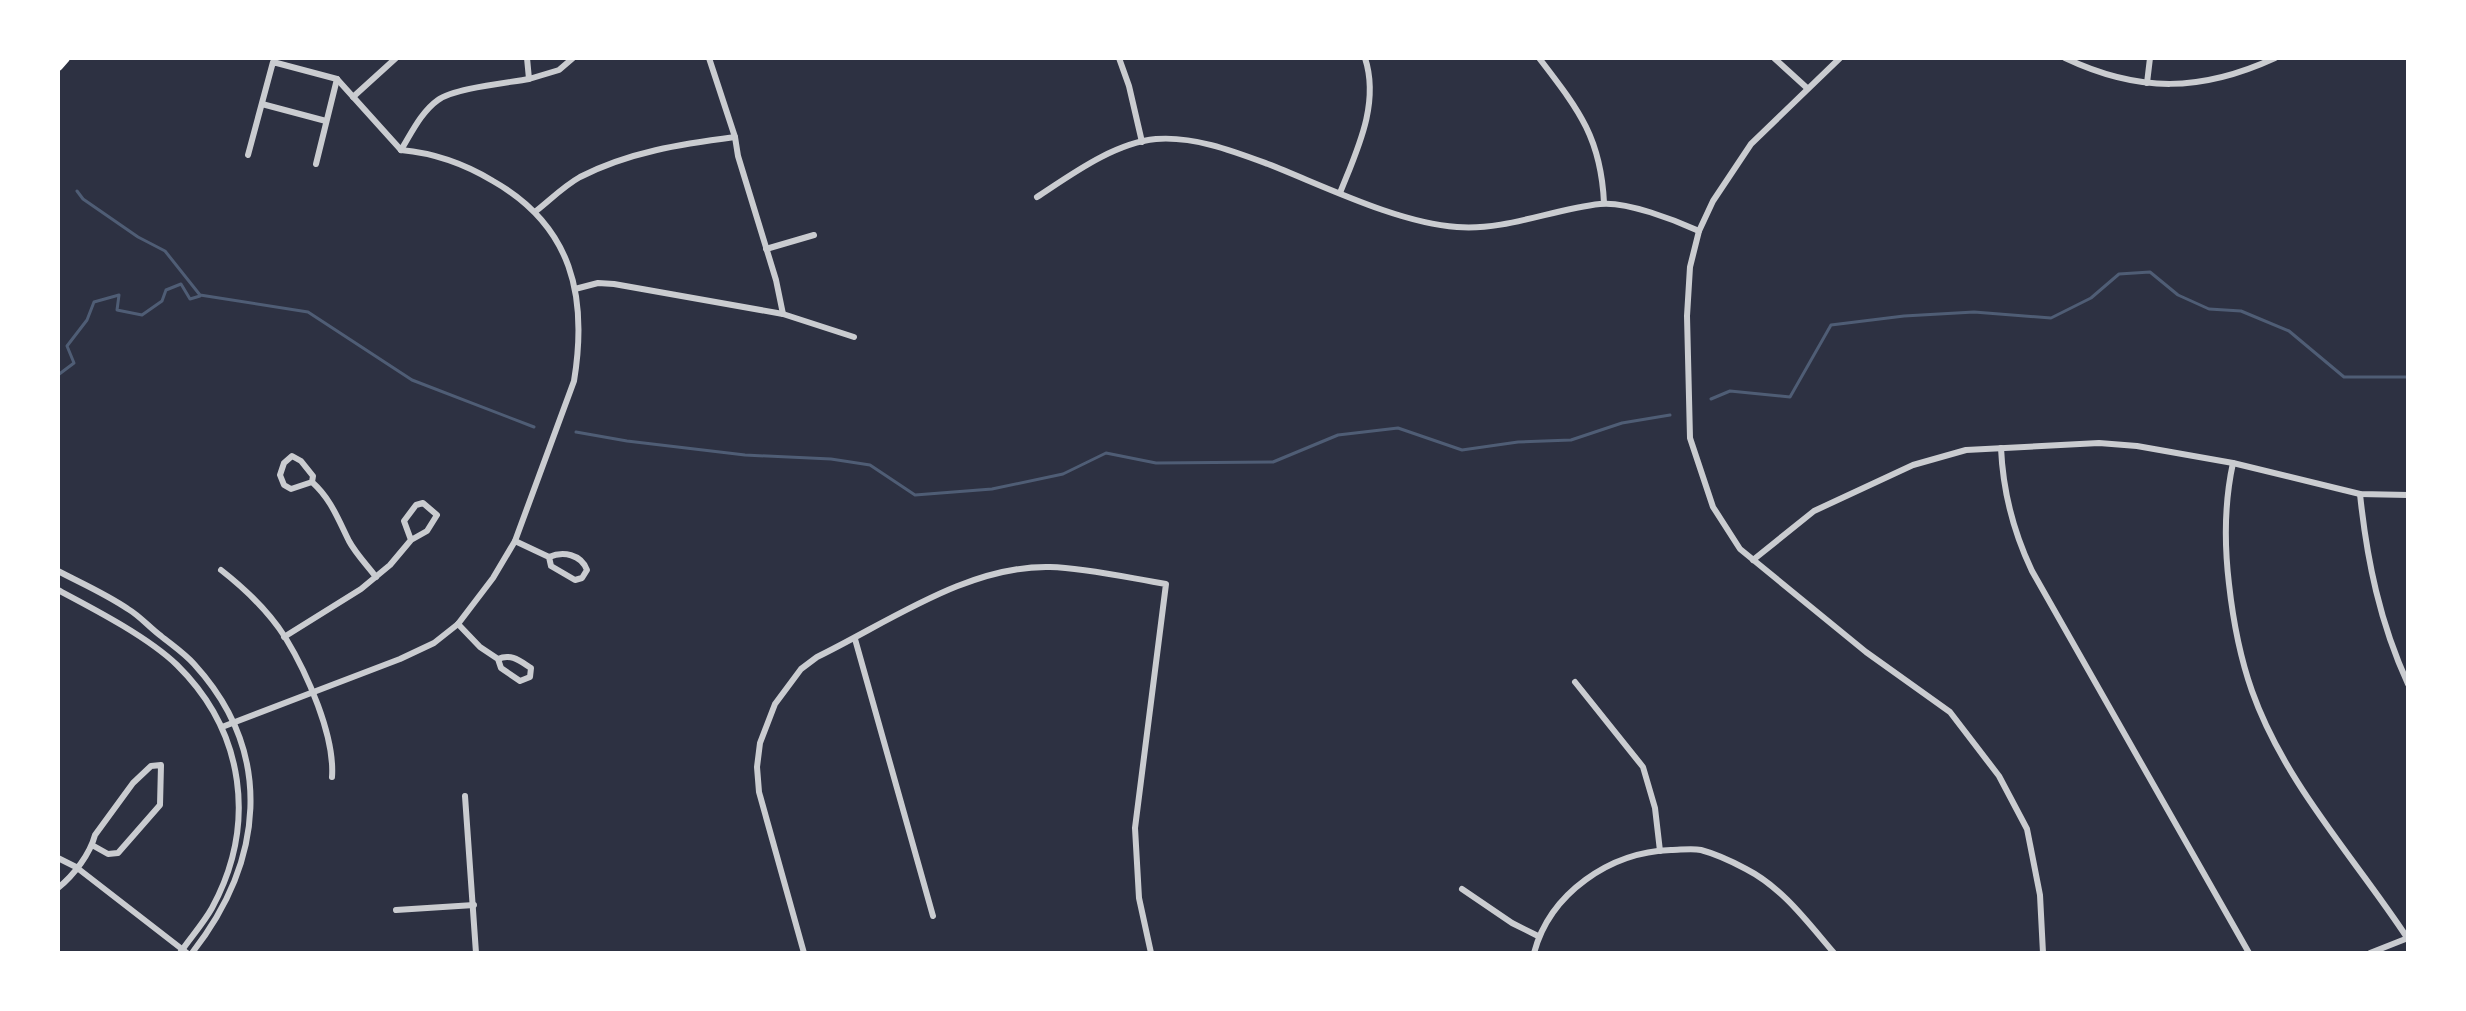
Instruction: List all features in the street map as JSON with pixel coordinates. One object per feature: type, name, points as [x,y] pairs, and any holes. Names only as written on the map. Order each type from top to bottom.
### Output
[{"type":"highway","points":[[58,66],[65,58]]},
{"type":"street","points":[[353,97],[396,58]]},
{"type":"street","points":[[527,58],[529,79]]},
{"type":"street","points":[[401,150],[423,115],[437,101],[451,94],[559,70],[573,58]]},
{"type":"street","points":[[709,58],[735,137],[783,314]]},
{"type":"street","points":[[1119,58],[1142,142]]},
{"type":"street","points":[[1340,193],[1366,122],[1370,73],[1365,58]]},
{"type":"street","points":[[1539,58],[1574,104],[1593,137],[1602,174],[1604,203]]},
{"type":"street","points":[[1774,58],[1807,88]]},
{"type":"street","points":[[1840,58],[1751,144],[1713,201],[1699,231],[1690,267],[1687,316],[1690,438],[1713,507],[1740,549],[1866,652],[1950,712],[1999,776],[2027,829],[2040,895],[2043,953]]},
{"type":"street","points":[[2065,58],[2116,78],[2178,86],[2203,83],[2246,71],[2275,58]]},
{"type":"street","points":[[2147,83],[2150,58]]},
{"type":"street","points":[[222,727],[373,670],[434,643],[458,624],[493,578],[515,541],[574,381],[580,334],[575,289],[560,248],[536,211],[482,174],[427,153],[401,150],[337,79],[273,62],[248,155]]},
{"type":"street","points":[[316,164],[337,79]]},
{"type":"street","points":[[262,104],[326,121]]},
{"type":"street","points":[[536,211],[581,177],[622,159],[676,144],[735,137]]},
{"type":"street","points":[[1037,197],[1111,154],[1142,142],[1182,140],[1235,151],[1406,216],[1456,227],[1485,227],[1604,203],[1665,216],[1699,231]]},
{"type":"street","points":[[766,249],[814,235]]},
{"type":"street","points":[[575,289],[598,283],[614,284],[783,314],[854,337]]},
{"type":"street","points":[[1753,560],[1814,511],[1898,472],[1952,452],[2099,443],[2137,446],[2233,463],[2360,494],[2408,495]]},
{"type":"street","points":[[2001,448],[2006,499],[2015,535],[2032,571],[2249,953]]},
{"type":"street","points":[[292,456],[301,461],[313,476],[312,482],[291,489],[284,485],[280,475],[284,463],[292,456]]},
{"type":"street","points":[[2233,463],[2226,497],[2224,530],[2240,652],[2252,692],[2297,782],[2408,938],[2370,953]]},
{"type":"street","points":[[312,482],[330,503],[351,544],[376,577]]},
{"type":"street","points":[[2360,494],[2367,551],[2381,616],[2408,684]]},
{"type":"street","points":[[284,637],[376,577],[411,540],[427,531],[437,515],[423,503],[416,505],[404,521],[411,540]]},
{"type":"street","points":[[515,541],[549,557]]},
{"type":"street","points":[[559,552],[567,553],[585,563],[587,570],[582,578],[575,580],[551,566],[549,557],[559,552]]},
{"type":"street","points":[[804,953],[759,792],[757,767],[760,743],[775,704],[801,669],[817,657],[985,574],[1050,567],[1166,584],[1135,828],[1139,898],[1151,953]]},
{"type":"street","points":[[221,570],[240,585],[284,637],[312,693],[331,747],[332,777]]},
{"type":"street","points":[[58,571],[130,609],[178,648],[213,688],[234,723],[250,788],[247,839],[226,903],[185,952]]},
{"type":"street","points":[[58,590],[167,657],[199,689],[222,727],[235,765],[238,786],[234,846],[212,908],[185,952]]},
{"type":"street","points":[[458,624],[480,647],[498,659],[501,668],[520,681],[530,677],[531,668],[514,657],[505,655],[498,659]]},
{"type":"street","points":[[855,639],[933,916]]},
{"type":"street","points":[[1575,682],[1643,767],[1655,808],[1660,851]]},
{"type":"street","points":[[58,888],[92,845],[95,835],[133,783],[151,766],[161,765],[160,805],[118,853],[108,854],[92,845]]},
{"type":"street","points":[[465,796],[476,953]]},
{"type":"street","points":[[1534,953],[1538,936],[1549,917],[1579,884],[1601,869],[1633,856],[1700,849],[1747,870],[1773,887],[1834,953]]},
{"type":"street","points":[[58,858],[76,867],[185,952]]},
{"type":"street","points":[[1462,889],[1512,923],[1538,936]]},
{"type":"street","points":[[396,910],[474,905]]},
{"type":"waterway","points":[[77,191],[83,199],[138,237],[165,251],[200,295],[308,312],[412,380],[534,427]]},
{"type":"waterway","points":[[1711,399],[1730,391],[1790,397],[1831,325],[1974,312],[2051,318],[2091,298],[2119,274],[2150,272],[2178,295],[2209,309],[2241,311],[2289,331],[2344,377],[2408,377]]},
{"type":"waterway","points":[[58,375],[74,363],[67,346],[87,320],[94,302],[119,295],[117,310],[142,315],[162,301],[166,290],[181,284],[190,299],[200,296]]},
{"type":"waterway","points":[[576,432],[745,455],[831,459],[870,465],[915,495],[992,489],[1063,474],[1106,453],[1156,463],[1273,462],[1338,435],[1398,428],[1462,450],[1518,442],[1571,440],[1622,423],[1670,415]]}]
